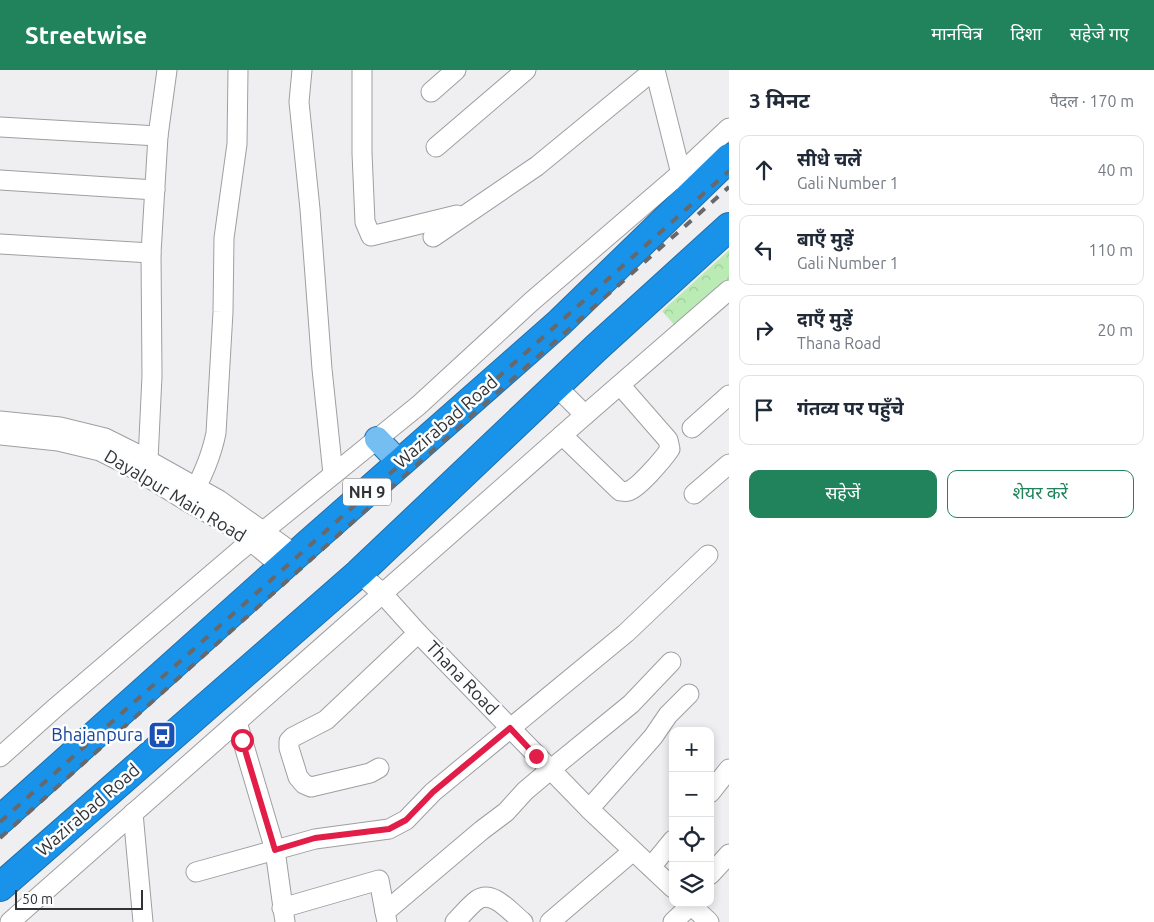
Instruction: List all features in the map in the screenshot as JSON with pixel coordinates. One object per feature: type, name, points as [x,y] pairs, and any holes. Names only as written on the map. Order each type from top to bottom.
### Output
[{"type":"highway","name":"Wazirabad Road","points":[[0,820],[289,561],[559,323],[684,185],[729,158]]},
{"type":"highway","name":"Wazirabad Road","points":[[0,886],[359,574],[556,386],[729,227]]},
{"type":"main road","points":[[377,439],[400,463]]},
{"type":"street","points":[[148,460],[152,376],[151,254],[158,136],[167,70]]},
{"type":"street","points":[[192,495],[212,452],[216,433],[223,312],[224,238],[236,144],[238,70]]},
{"type":"street","points":[[302,70],[299,102],[310,209],[322,370],[334,474]]},
{"type":"street","points":[[362,70],[362,153],[365,222],[371,236],[470,212]]},
{"type":"street","points":[[431,92],[456,70]]},
{"type":"street","points":[[436,146],[526,70]]},
{"type":"street","points":[[432,237],[537,166],[654,70],[684,185]]},
{"type":"street","points":[[0,127],[158,136]]},
{"type":"street","points":[[0,757],[258,536],[419,405],[532,302],[684,185],[729,128]]},
{"type":"street","points":[[0,180],[155,190]]},
{"type":"street","points":[[0,244],[151,254]]},
{"type":"street","points":[[10,922],[382,593],[729,290]]},
{"type":"street","points":[[562,435],[620,491],[633,489],[670,449],[668,440],[620,385]]},
{"type":"street","points":[[556,386],[585,415]]},
{"type":"street","points":[[692,428],[729,396]]},
{"type":"street","name":"Dayalpur Main Road","points":[[0,421],[60,427],[105,438],[148,460],[235,528],[258,536],[289,561]]},
{"type":"street","name":"Dayalpur Main Road","points":[[0,435],[58,441],[100,451],[192,495]]},
{"type":"street","points":[[694,494],[729,464]]},
{"type":"street","points":[[196,872],[315,838],[389,829],[406,820],[433,792],[626,633],[708,555]]},
{"type":"street","name":"Thana Road","points":[[359,574],[382,593],[418,633],[588,809],[669,884]]},
{"type":"street","points":[[379,768],[370,773],[311,787],[304,784],[298,777],[289,748],[289,741],[293,736],[326,720],[418,633]]},
{"type":"street","points":[[237,722],[275,850],[283,915],[378,880],[386,917],[482,830],[506,812],[524,791],[631,704],[671,662]]},
{"type":"street","points":[[588,809],[653,737],[668,715],[689,694]]},
{"type":"street","points":[[714,788],[729,769]]},
{"type":"street","points":[[133,814],[142,922]]},
{"type":"street","points":[[651,868],[669,845]]},
{"type":"street","points":[[550,922],[633,851]]},
{"type":"street","points":[[714,871],[729,854]]},
{"type":"street","points":[[455,922],[477,900],[485,896],[495,899],[523,922]]},
{"type":"street","points":[[673,922],[687,907]]},
{"type":"street","points":[[693,907],[709,922]]},
{"type":"green space","points":[[729,250],[729,297],[684,336],[662,311]]},
{"type":"railway","points":[[0,822],[729,171]]},
{"type":"railway","points":[[0,838],[729,187]]},
{"type":"place","name":"Bhajanpura","points":[[162,735]]},
{"type":"route","points":[[242,740],[275,850],[315,838],[389,829],[406,820],[433,792],[510,728],[536,756]]}]
